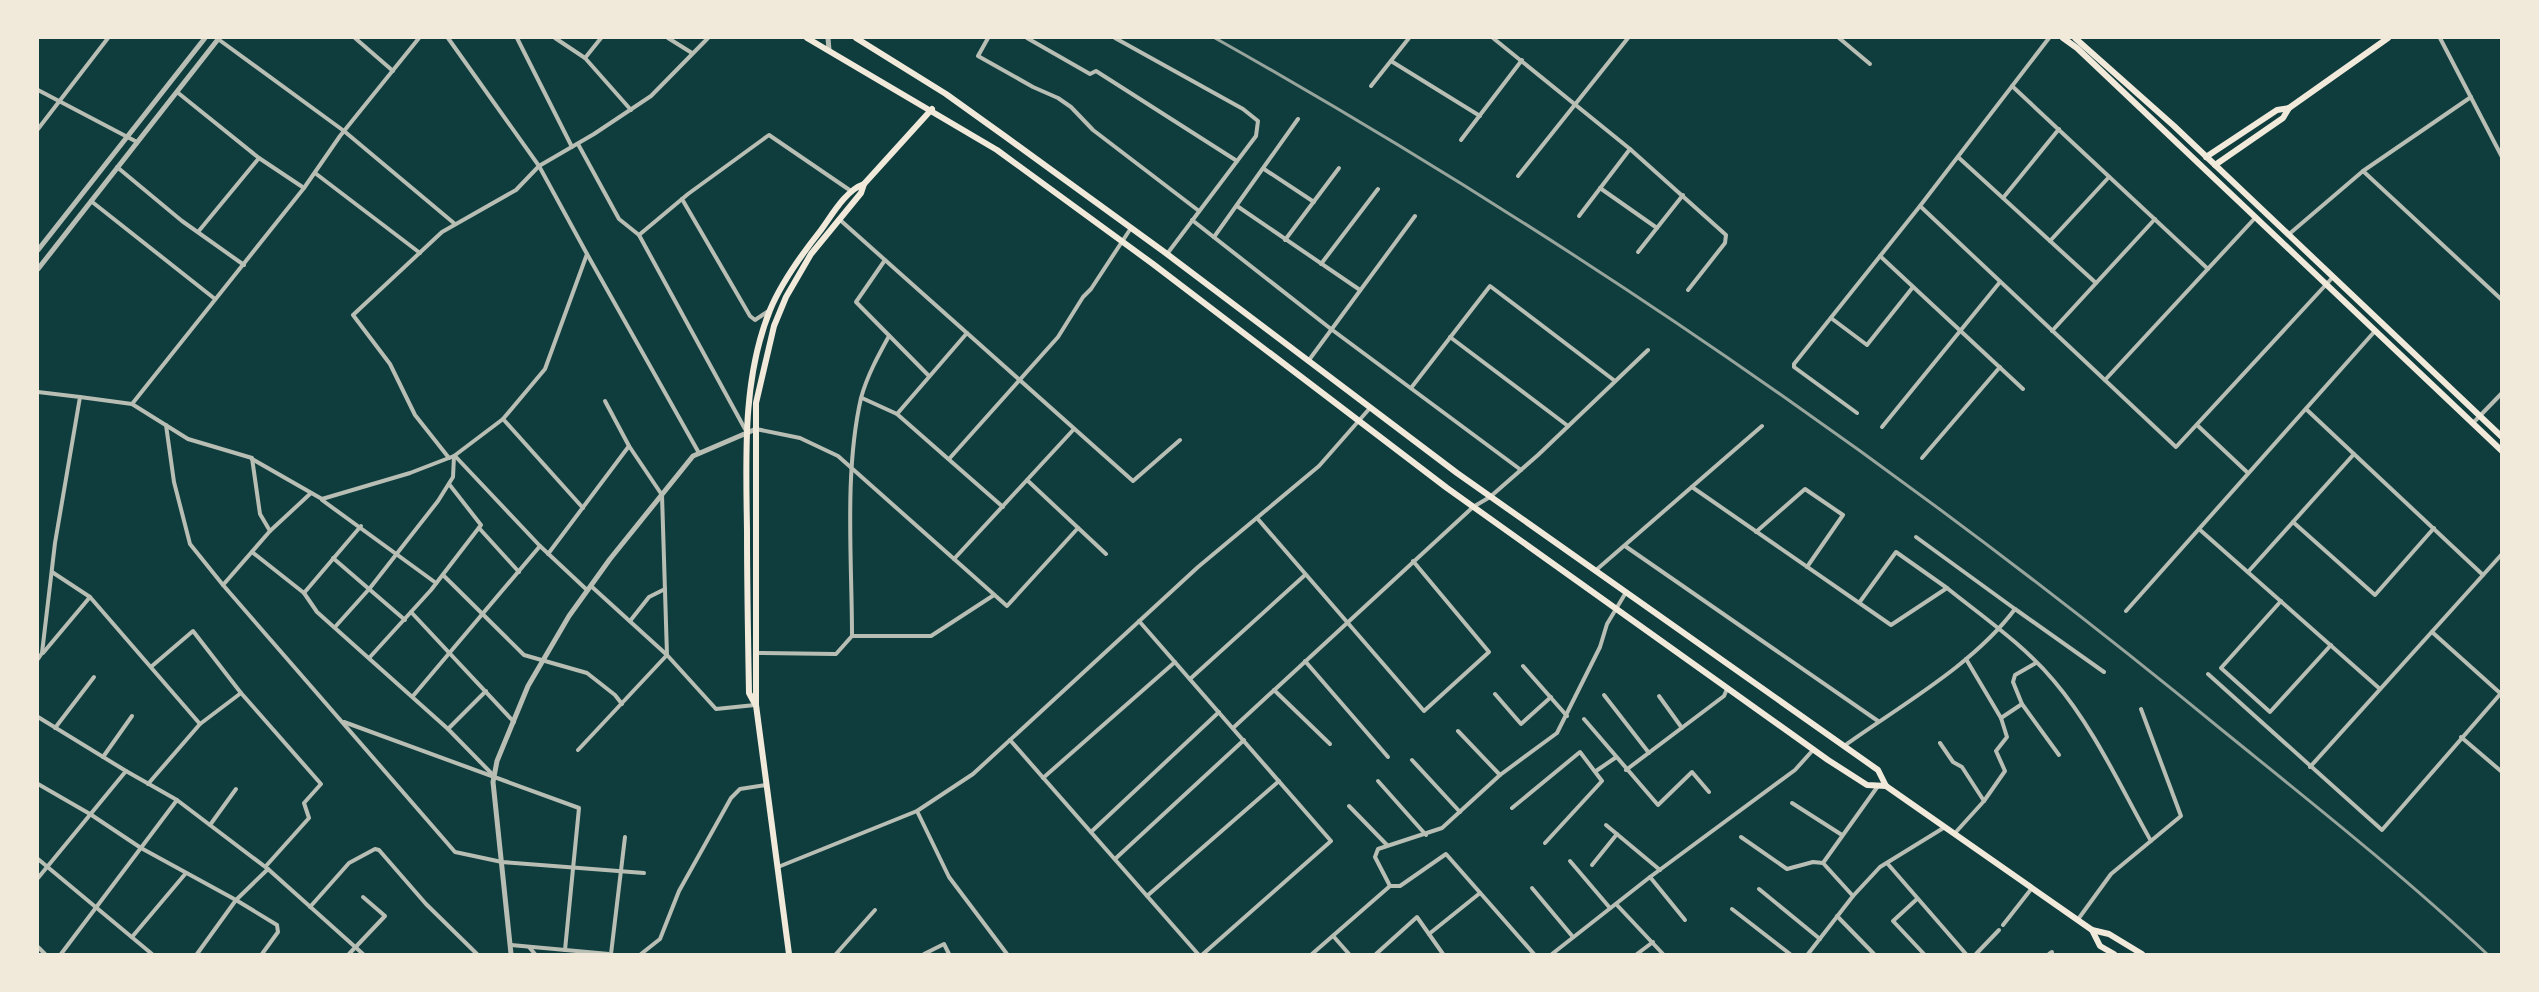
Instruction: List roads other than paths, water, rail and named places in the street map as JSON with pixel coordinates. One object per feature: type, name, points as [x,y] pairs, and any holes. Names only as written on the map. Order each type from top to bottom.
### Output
[{"type":"main road","points":[[807,38],[932,109],[997,150],[1473,507],[1813,750],[1867,785],[1882,786],[2079,918],[2092,930],[2100,946],[2114,954]]},
{"type":"main road","points":[[856,38],[946,94],[1167,254],[1490,497],[1878,770],[1882,786]]},
{"type":"main road","points":[[2063,38],[2077,48],[2199,162],[2502,451]]},
{"type":"main road","points":[[2075,38],[2215,165],[2502,437]]},
{"type":"main road","points":[[2215,165],[2283,118],[2289,108],[2388,38]]},
{"type":"main road","points":[[2206,157],[2277,110],[2289,108]]},
{"type":"main road","points":[[756,705],[749,693],[747,432],[752,383],[770,310],[802,254],[852,191],[864,184],[932,109]]},
{"type":"main road","points":[[789,954],[756,705],[756,404],[774,327],[786,297],[811,254],[838,218],[861,193],[864,184]]},
{"type":"main road","points":[[2092,930],[2109,934],[2142,954]]},
{"type":"street","points":[[38,129],[108,38]]},
{"type":"street","points":[[38,250],[205,38]]},
{"type":"street","points":[[38,269],[219,38],[344,131],[455,224]]},
{"type":"street","points":[[355,38],[393,70]]},
{"type":"street","points":[[132,404],[304,188],[344,131],[419,38]]},
{"type":"street","points":[[448,38],[539,166],[699,453]]},
{"type":"street","points":[[518,38],[572,147]]},
{"type":"street","points":[[555,38],[585,58],[631,110]]},
{"type":"street","points":[[585,58],[601,38]]},
{"type":"street","points":[[668,38],[692,53]]},
{"type":"street","points":[[708,38],[651,96],[578,144],[539,166],[516,190],[442,232],[353,315],[390,364],[415,415],[452,457],[548,554],[630,621],[667,655],[716,709],[756,705]]},
{"type":"street","points":[[828,38],[829,50]]},
{"type":"street","points":[[988,38],[978,56],[1058,98],[1093,130],[1200,211]]},
{"type":"street","points":[[1027,38],[1090,74],[1096,71],[1237,161]]},
{"type":"street","points":[[1115,38],[1243,109],[1258,121],[1256,136],[1167,254]]},
{"type":"street","points":[[1371,86],[1408,38]]},
{"type":"street","points":[[1493,38],[1574,106],[1630,149],[1726,235],[1725,243],[1688,290]]},
{"type":"street","points":[[1518,176],[1628,38]]},
{"type":"street","points":[[1839,38],[1870,64]]},
{"type":"street","points":[[1857,413],[1794,367],[2049,38]]},
{"type":"street","points":[[2440,38],[2502,157]]},
{"type":"street","points":[[1461,140],[1522,60]]},
{"type":"street","points":[[1391,61],[1480,116]]},
{"type":"street","points":[[2012,86],[2208,269]]},
{"type":"street","points":[[38,90],[137,142]]},
{"type":"street","points":[[177,92],[259,158],[304,188]]},
{"type":"street","points":[[2288,235],[2363,171],[2471,97]]},
{"type":"street","points":[[1214,237],[1298,119]]},
{"type":"street","points":[[2003,198],[2059,129]]},
{"type":"street","points":[[639,235],[682,199],[769,135],[852,191]]},
{"type":"street","points":[[578,144],[619,219],[639,235],[747,432]]},
{"type":"street","points":[[1579,216],[1630,149]]},
{"type":"street","points":[[1958,157],[2096,283]]},
{"type":"street","points":[[2199,162],[2206,157]]},
{"type":"street","points":[[198,232],[259,158]]},
{"type":"street","points":[[2207,171],[2215,165]]},
{"type":"street","points":[[117,167],[198,232],[244,264]]},
{"type":"street","points":[[1285,240],[1339,168]]},
{"type":"street","points":[[1264,169],[1314,202]]},
{"type":"street","points":[[2363,171],[2502,300]]},
{"type":"street","points":[[315,173],[420,253]]},
{"type":"street","points":[[2050,241],[2109,177]]},
{"type":"street","points":[[1600,188],[1657,228]]},
{"type":"street","points":[[1321,264],[1377,189]]},
{"type":"street","points":[[1638,252],[1683,195]]},
{"type":"street","points":[[682,199],[750,316],[755,320],[770,310]]},
{"type":"street","points":[[91,201],[215,299]]},
{"type":"street","points":[[1237,206],[1360,290]]},
{"type":"street","points":[[1920,206],[2176,447],[2333,277]]},
{"type":"street","points":[[1308,361],[1415,216]]},
{"type":"street","points":[[2104,380],[2256,217]]},
{"type":"street","points":[[838,218],[1133,481],[1180,440]]},
{"type":"street","points":[[2052,331],[2155,219]]},
{"type":"street","points":[[1192,220],[1331,329],[1521,470]]},
{"type":"street","points":[[949,459],[1058,337],[1131,228]]},
{"type":"street","points":[[321,499],[410,473],[452,457],[503,419],[544,369],[586,254]]},
{"type":"street","points":[[1880,256],[2023,388]]},
{"type":"street","points":[[885,260],[856,302],[929,376]]},
{"type":"street","points":[[1882,427],[2000,282]]},
{"type":"street","points":[[1411,388],[1490,286],[1615,381]]},
{"type":"street","points":[[1831,318],[1867,345],[1913,287]]},
{"type":"street","points":[[2126,611],[2375,330]]},
{"type":"street","points":[[897,414],[967,333]]},
{"type":"street","points":[[756,653],[836,654],[852,636],[852,469],[861,398],[874,363],[889,336]]},
{"type":"street","points":[[1450,337],[1568,426]]},
{"type":"street","points":[[1233,728],[1473,507],[1490,497],[1521,470],[1648,350]]},
{"type":"street","points":[[1922,458],[2000,367]]},
{"type":"street","points":[[38,392],[132,404],[188,439],[252,458],[361,526],[436,583]]},
{"type":"street","points":[[2472,423],[2502,393]]},
{"type":"street","points":[[42,653],[52,571],[80,397]]},
{"type":"street","points":[[861,398],[897,414],[1002,507]]},
{"type":"street","points":[[578,750],[667,655],[662,495],[629,446],[605,401]]},
{"type":"street","points":[[777,867],[917,811],[973,774],[1139,621],[1319,466],[1370,408]]},
{"type":"street","points":[[2306,409],[2483,575]]},
{"type":"street","points":[[503,419],[583,508]]},
{"type":"street","points":[[166,425],[174,482],[190,544],[455,852],[502,862],[644,873]]},
{"type":"street","points":[[2197,425],[2248,473]]},
{"type":"street","points":[[1594,572],[1762,426]]},
{"type":"street","points":[[512,954],[494,777],[497,761],[528,686],[543,660],[590,588],[693,456],[756,429],[800,438],[838,456],[1007,606],[1078,528]]},
{"type":"street","points":[[954,559],[1074,429]]},
{"type":"street","points":[[548,554],[629,446]]},
{"type":"street","points":[[2248,572],[2354,454]]},
{"type":"street","points":[[335,627],[398,553],[449,484],[453,477],[452,457]]},
{"type":"street","points":[[252,458],[260,514],[270,531]]},
{"type":"street","points":[[1027,480],[1106,554]]},
{"type":"street","points":[[370,657],[405,620],[481,525],[449,484]]},
{"type":"street","points":[[1692,487],[1891,625],[1947,588]]},
{"type":"street","points":[[1756,532],[1805,489],[1843,514],[1807,567]]},
{"type":"street","points":[[223,585],[270,531],[311,493]]},
{"type":"street","points":[[1257,518],[1424,711],[1489,652],[1413,561]]},
{"type":"street","points":[[2293,522],[2375,595],[2434,528]]},
{"type":"street","points":[[304,593],[361,526]]},
{"type":"street","points":[[478,528],[519,572]]},
{"type":"street","points":[[2199,528],[2380,689]]},
{"type":"street","points":[[1916,537],[2104,672]]},
{"type":"street","points":[[413,696],[540,546]]},
{"type":"street","points":[[1624,546],[1878,721]]},
{"type":"street","points":[[252,552],[304,593],[317,612],[413,696],[494,777]]},
{"type":"street","points":[[1859,603],[1896,552],[1947,588],[2000,630],[2054,681],[2091,736],[2151,841]]},
{"type":"street","points":[[2310,767],[2502,554]]},
{"type":"street","points":[[333,558],[405,620]]},
{"type":"street","points":[[52,571],[90,597],[200,724]]},
{"type":"street","points":[[443,574],[524,655],[587,673],[615,695],[622,704]]},
{"type":"street","points":[[1190,679],[1305,575]]},
{"type":"street","points":[[630,621],[649,597],[665,589]]},
{"type":"street","points":[[1390,886],[1375,857],[1378,849],[1442,828],[1500,775],[1557,733],[1567,716],[1615,609],[1625,594]]},
{"type":"street","points":[[852,636],[931,636],[994,595]]},
{"type":"street","points":[[38,659],[90,597]]},
{"type":"street","points":[[2281,600],[2221,668],[2270,712],[2331,645]]},
{"type":"street","points":[[1843,747],[1966,659],[2000,630],[2015,609]]},
{"type":"street","points":[[411,612],[515,722]]},
{"type":"street","points":[[1139,621],[1332,841],[1203,954]]},
{"type":"street","points":[[152,666],[193,631],[241,693],[321,784],[304,802],[309,818],[236,900],[197,954]]},
{"type":"street","points":[[2208,674],[2382,830],[2501,692],[2432,632]]},
{"type":"street","points":[[1954,833],[1984,801],[2005,771],[1996,751],[2007,737],[2001,718],[1966,659]]},
{"type":"street","points":[[1305,661],[1388,757]]},
{"type":"street","points":[[1043,778],[1175,662]]},
{"type":"street","points":[[2036,663],[2014,679],[2022,704],[2059,755]]},
{"type":"street","points":[[1524,666],[1567,716]]},
{"type":"street","points":[[56,728],[94,677]]},
{"type":"street","points":[[1626,770],[1724,696],[1727,689]]},
{"type":"street","points":[[1274,690],[1330,744]]},
{"type":"street","points":[[448,729],[486,691]]},
{"type":"street","points":[[148,784],[200,724],[241,693]]},
{"type":"street","points":[[1495,694],[1521,724],[1551,697]]},
{"type":"street","points":[[1604,695],[1649,753]]},
{"type":"street","points":[[1659,696],[1682,728]]},
{"type":"street","points":[[2001,718],[2022,704]]},
{"type":"street","points":[[2079,918],[2111,874],[2181,816],[2141,709]]},
{"type":"street","points":[[1090,832],[1219,712]]},
{"type":"street","points":[[103,757],[132,716]]},
{"type":"street","points":[[38,717],[177,800],[267,867],[363,954]]},
{"type":"street","points":[[1584,719],[1615,758],[1658,805],[1692,772],[1709,792]]},
{"type":"street","points":[[343,721],[579,808],[571,869],[565,950]]},
{"type":"street","points":[[1458,731],[1500,775]]},
{"type":"street","points":[[2462,737],[2502,772]]},
{"type":"street","points":[[1010,740],[1198,954]]},
{"type":"street","points":[[1115,859],[1244,740]]},
{"type":"street","points":[[1940,743],[1953,762],[1962,767],[1984,801]]},
{"type":"street","points":[[1552,954],[1650,877],[1795,770],[1813,750]]},
{"type":"street","points":[[1512,808],[1580,752],[1602,781],[1545,843]]},
{"type":"street","points":[[1596,771],[1615,758]]},
{"type":"street","points":[[1412,760],[1460,812]]},
{"type":"street","points":[[38,878],[126,771]]},
{"type":"street","points":[[1147,896],[1279,781]]},
{"type":"street","points":[[1378,781],[1426,835]]},
{"type":"street","points":[[38,784],[90,814],[141,848],[277,925],[278,932],[262,954]]},
{"type":"street","points":[[641,954],[660,939],[679,891],[731,798],[740,789],[766,786]]},
{"type":"street","points":[[1822,862],[1882,786]]},
{"type":"street","points":[[210,825],[236,789]]},
{"type":"street","points":[[61,954],[177,800]]},
{"type":"street","points":[[1791,803],[1842,835]]},
{"type":"street","points":[[1349,806],[1387,845]]},
{"type":"street","points":[[917,811],[949,878],[1007,954]]},
{"type":"street","points":[[1606,825],[1660,870]]},
{"type":"street","points":[[1810,954],[1853,896],[1887,863],[1945,827]]},
{"type":"street","points":[[1592,865],[1617,834]]},
{"type":"street","points":[[510,945],[610,954],[625,837]]},
{"type":"street","points":[[1741,837],[1787,869],[1822,862],[1853,896]]},
{"type":"street","points":[[310,907],[349,863],[375,849],[379,850],[426,904],[477,954]]},
{"type":"street","points":[[1312,954],[1390,886],[1400,886],[1446,854],[1534,954]]},
{"type":"street","points":[[38,859],[95,909],[152,954]]},
{"type":"street","points":[[1570,861],[1610,908]]},
{"type":"street","points":[[1887,863],[1966,954]]},
{"type":"street","points":[[132,937],[186,873]]},
{"type":"street","points":[[1650,877],[1685,920]]},
{"type":"street","points":[[2003,925],[2033,887]]},
{"type":"street","points":[[1532,888],[1573,937]]},
{"type":"street","points":[[1759,889],[1820,939]]},
{"type":"street","points":[[1429,934],[1480,893]]},
{"type":"street","points":[[349,954],[385,916],[363,897]]},
{"type":"street","points":[[1917,898],[1893,921],[1924,954]]},
{"type":"street","points":[[1616,904],[1663,954]]},
{"type":"street","points":[[1732,909],[1790,954]]},
{"type":"street","points":[[836,954],[875,910]]},
{"type":"street","points":[[1837,916],[1874,954]]},
{"type":"street","points":[[1376,954],[1417,917],[1443,954]]},
{"type":"street","points":[[1976,954],[1999,930]]},
{"type":"street","points":[[1334,937],[1348,954]]},
{"type":"street","points":[[1637,954],[1653,942]]},
{"type":"street","points":[[924,954],[944,944],[950,954]]},
{"type":"street","points":[[38,947],[45,954]]},
{"type":"street","points":[[529,947],[535,954]]},
{"type":"railway","points":[[1215,38],[1478,194],[1734,362],[1859,450],[2103,634],[2357,840],[2487,954]]}]
